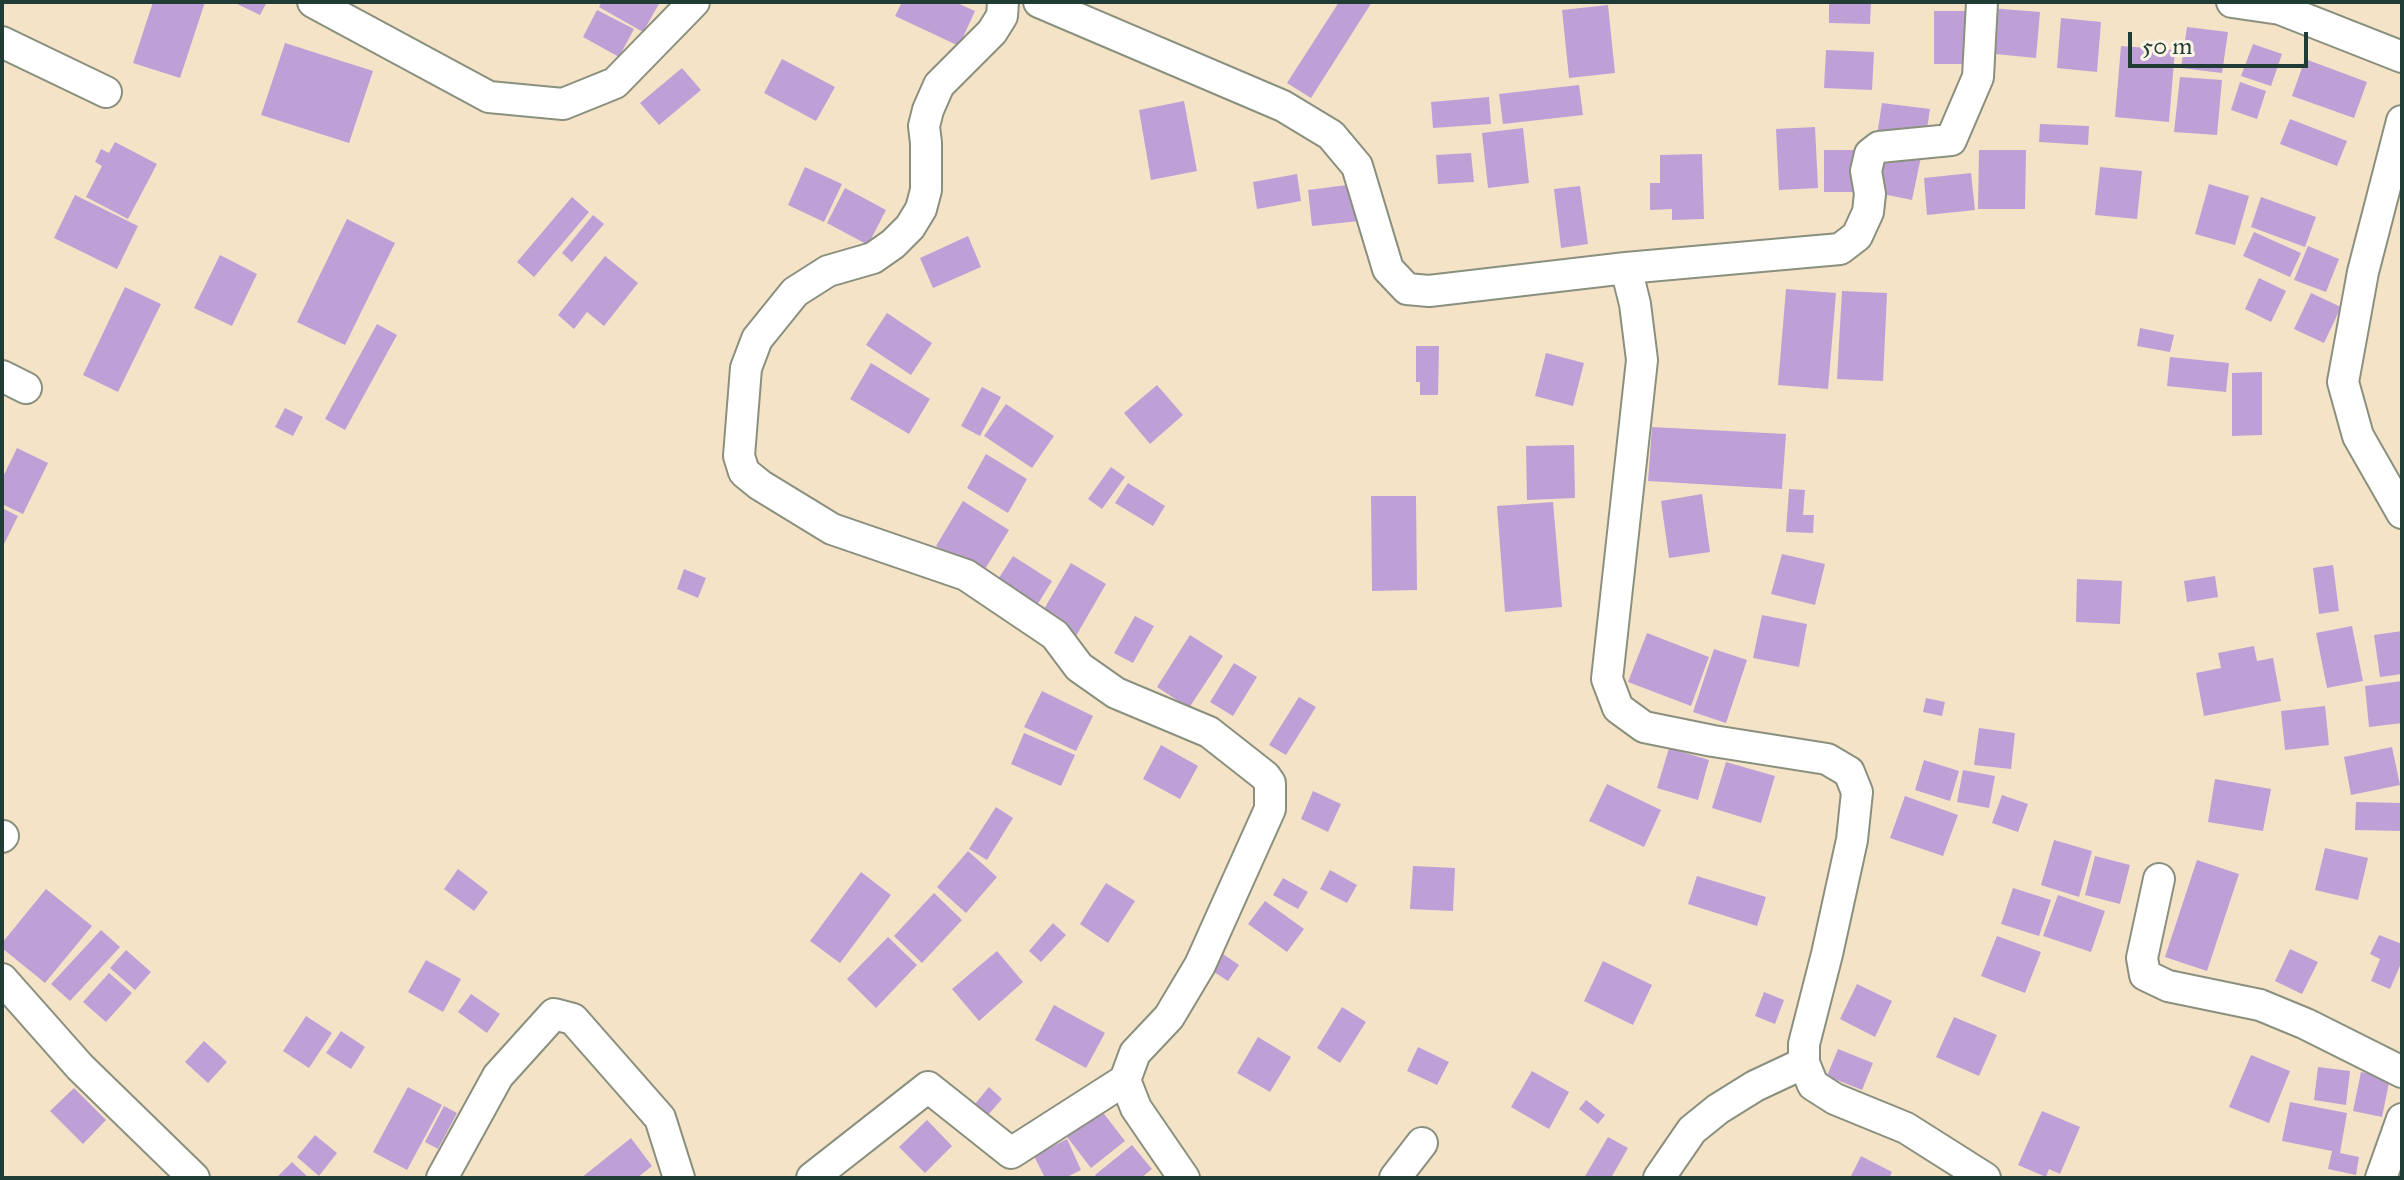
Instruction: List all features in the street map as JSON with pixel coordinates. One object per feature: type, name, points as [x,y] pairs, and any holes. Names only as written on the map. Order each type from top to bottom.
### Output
[{"type":"street","points":[[313,2],[489,97],[563,104],[615,83],[694,2]]},
{"type":"street","points":[[812,1178],[928,1087],[1011,1153],[1125,1080],[1135,1053],[1169,1017],[1200,965],[1270,809],[1270,783],[1265,776],[1209,732],[1116,693],[1079,667],[1055,635],[966,575],[832,529],[744,472],[739,456],[746,368],[757,339],[795,292],[828,271],[873,258],[910,227],[921,209],[926,190],[924,126],[928,110],[939,85],[992,32],[1002,16],[1003,2]]},
{"type":"street","points":[[1039,2],[1283,106],[1331,135],[1357,166],[1388,269],[1407,289],[1429,291],[1626,268],[1840,249],[1857,236],[1868,212],[1870,194],[1866,171],[1870,154],[1879,147],[1951,140],[1978,77],[1982,2]]},
{"type":"street","points":[[2232,2],[2280,9],[2402,57]]},
{"type":"street","points":[[2,42],[106,92]]},
{"type":"street","points":[[2402,121],[2363,272],[2343,382],[2358,436],[2402,513]]},
{"type":"street","points":[[1626,268],[1635,304],[1642,360],[1607,679],[1618,708],[1644,727],[1827,759],[1849,772],[1857,792],[1852,840],[1804,1044],[1804,1063],[1813,1085],[1835,1099],[1906,1128],[1985,1178]]},
{"type":"street","points":[[2159,879],[2142,958],[2145,975],[2168,986],[2260,1005],[2306,1024],[2402,1072]]},
{"type":"street","points":[[2,979],[80,1067],[194,1178]]},
{"type":"street","points":[[442,1178],[498,1076],[554,1014],[573,1019],[660,1118],[679,1178]]},
{"type":"street","points":[[1659,1178],[1692,1130],[1718,1109],[1755,1086],[1804,1063]]},
{"type":"street","points":[[1125,1080],[1136,1108],[1184,1178]]},
{"type":"street","points":[[2381,1178],[2402,1119]]},
{"type":"street","points":[[1395,1178],[1422,1143]]},
{"type":"building","points":[[153,2],[205,2],[180,78],[133,63]]},
{"type":"building","points":[[233,2],[267,2],[260,15]]},
{"type":"building","points":[[602,2],[660,2],[643,32],[599,7]]},
{"type":"building","points":[[902,2],[955,2],[975,11],[959,46],[895,16]]},
{"type":"building","points":[[1339,2],[1372,2],[1311,98],[1287,83]]},
{"type":"building","points":[[1829,2],[1871,2],[1870,24],[1829,23]]},
{"type":"building","points":[[1608,5],[1615,73],[1569,78],[1562,10]]},
{"type":"building","points":[[1990,8],[2040,12],[2036,58],[1985,53]]},
{"type":"building","points":[[597,10],[634,29],[619,57],[583,37]]},
{"type":"building","points":[[1934,11],[1972,11],[1972,64],[1934,64]]},
{"type":"building","points":[[2061,18],[2101,22],[2097,72],[2057,68]]},
{"type":"building","points":[[2187,27],[2228,32],[2222,73],[2181,68]]},
{"type":"building","points":[[285,43],[373,71],[349,143],[261,115]]},
{"type":"building","points":[[2253,44],[2282,54],[2271,86],[2241,76]]},
{"type":"building","points":[[2121,46],[2175,50],[2169,122],[2115,117]]},
{"type":"building","points":[[1826,50],[1874,52],[1872,90],[1824,88]]},
{"type":"building","points":[[782,59],[835,87],[816,121],[764,93]]},
{"type":"building","points":[[2305,59],[2367,82],[2354,118],[2292,96]]},
{"type":"building","points":[[682,68],[701,90],[659,125],[640,103]]},
{"type":"building","points":[[2180,77],[2222,80],[2217,135],[2174,132]]},
{"type":"building","points":[[2240,82],[2266,91],[2257,119],[2231,110]]},
{"type":"building","points":[[1579,85],[1583,115],[1503,124],[1499,94]]},
{"type":"building","points":[[1489,97],[1491,124],[1433,128],[1431,102]]},
{"type":"building","points":[[1184,101],[1197,171],[1151,180],[1139,110]]},
{"type":"building","points":[[1882,103],[1930,109],[1925,142],[1877,135]]},
{"type":"building","points":[[2290,119],[2347,141],[2337,166],[2280,144]]},
{"type":"building","points":[[2040,124],[2089,126],[2088,145],[2039,142]]},
{"type":"building","points":[[1815,127],[1818,188],[1779,190],[1776,129]]},
{"type":"building","points":[[1523,128],[1529,183],[1488,188],[1482,133]]},
{"type":"building","points":[[115,142],[157,164],[128,219],[86,197],[102,166],[95,162],[101,149],[109,153]]},
{"type":"building","points":[[1882,149],[1921,157],[1912,200],[1873,192]]},
{"type":"building","points":[[1824,150],[1861,150],[1860,192],[1824,192]]},
{"type":"building","points":[[1979,150],[2026,150],[2025,209],[1978,209]]},
{"type":"building","points":[[1471,153],[1474,182],[1438,184],[1436,155]]},
{"type":"building","points":[[1702,154],[1704,219],[1672,220],[1672,209],[1650,210],[1650,183],[1660,183],[1660,155]]},
{"type":"building","points":[[805,167],[842,184],[824,222],[788,205]]},
{"type":"building","points":[[2100,167],[2142,171],[2137,219],[2095,215]]},
{"type":"building","points":[[1971,173],[1975,210],[1927,215],[1924,178]]},
{"type":"building","points":[[1297,174],[1301,201],[1257,209],[1253,182]]},
{"type":"building","points":[[1355,184],[1359,221],[1312,226],[1308,190]]},
{"type":"building","points":[[2209,184],[2249,196],[2235,245],[2195,234]]},
{"type":"building","points":[[1580,186],[1588,244],[1561,248],[1554,189]]},
{"type":"building","points":[[845,188],[886,210],[868,245],[827,223]]},
{"type":"building","points":[[75,195],[138,226],[117,269],[54,238]]},
{"type":"building","points":[[572,197],[589,212],[534,277],[517,262]]},
{"type":"building","points":[[2261,197],[2316,217],[2305,247],[2251,227]]},
{"type":"building","points":[[593,215],[604,224],[572,262],[562,253]]},
{"type":"building","points":[[347,219],[395,243],[345,345],[297,322]]},
{"type":"building","points":[[2254,232],[2301,253],[2290,277],[2243,256]]},
{"type":"building","points":[[968,236],[981,267],[933,288],[920,258]]},
{"type":"building","points":[[2308,246],[2339,259],[2326,292],[2294,280]]},
{"type":"building","points":[[220,255],[257,274],[232,326],[194,308]]},
{"type":"building","points":[[605,256],[638,283],[604,326],[587,312],[574,329],[558,315]]},
{"type":"building","points":[[2259,278],[2286,291],[2271,322],[2245,309]]},
{"type":"building","points":[[125,287],[161,304],[118,392],[83,375]]},
{"type":"building","points":[[1786,289],[1836,293],[1828,389],[1778,385]]},
{"type":"building","points":[[1842,291],[1887,293],[1883,381],[1837,379]]},
{"type":"building","points":[[2311,293],[2341,307],[2324,343],[2294,329]]},
{"type":"building","points":[[887,313],[932,343],[911,375],[866,345]]},
{"type":"building","points":[[377,324],[397,335],[345,430],[325,419]]},
{"type":"building","points":[[2140,328],[2174,335],[2170,352],[2137,346]]},
{"type":"building","points":[[1416,346],[1439,346],[1438,395],[1420,395],[1420,382],[1416,382]]},
{"type":"building","points":[[1546,353],[1584,363],[1573,406],[1535,396]]},
{"type":"building","points":[[2170,357],[2229,363],[2226,392],[2167,386]]},
{"type":"building","points":[[871,363],[930,399],[909,434],[850,399]]},
{"type":"building","points":[[2262,372],[2262,435],[2232,436],[2232,373]]},
{"type":"building","points":[[1157,385],[1183,415],[1150,444],[1124,413]]},
{"type":"building","points":[[982,387],[1001,397],[980,436],[961,426]]},
{"type":"building","points":[[1006,404],[1054,436],[1032,468],[984,436]]},
{"type":"building","points":[[285,408],[303,417],[293,436],[275,427]]},
{"type":"building","points":[[1652,427],[1786,434],[1782,489],[1648,481]]},
{"type":"building","points":[[1574,445],[1575,498],[1527,500],[1526,446]]},
{"type":"building","points":[[17,448],[48,463],[23,514],[2,504],[2,479]]},
{"type":"building","points":[[986,454],[1027,479],[1008,513],[967,488]]},
{"type":"building","points":[[1111,467],[1125,477],[1102,509],[1088,499]]},
{"type":"building","points":[[1128,483],[1165,506],[1153,526],[1115,503]]},
{"type":"building","points":[[1789,489],[1805,490],[1803,515],[1814,515],[1813,533],[1786,532]]},
{"type":"building","points":[[1702,494],[1710,552],[1669,558],[1661,501]]},
{"type":"building","points":[[1371,496],[1416,496],[1417,590],[1372,591]]},
{"type":"building","points":[[963,501],[1009,530],[982,574],[936,546]]},
{"type":"building","points":[[1553,502],[1562,607],[1505,612],[1497,506]]},
{"type":"building","points":[[2,508],[18,516],[2,548]]},
{"type":"building","points":[[1782,554],[1825,564],[1815,605],[1771,594]]},
{"type":"building","points":[[1013,556],[1052,581],[1034,610],[995,584]]},
{"type":"building","points":[[1071,563],[1106,584],[1076,636],[1040,616]]},
{"type":"building","points":[[2333,565],[2339,611],[2319,614],[2313,568]]},
{"type":"building","points":[[684,569],[706,578],[698,598],[677,589]]},
{"type":"building","points":[[2215,576],[2218,597],[2187,602],[2184,581]]},
{"type":"building","points":[[2077,579],[2122,581],[2120,624],[2076,622]]},
{"type":"building","points":[[1762,615],[1807,624],[1799,667],[1753,658]]},
{"type":"building","points":[[1135,616],[1154,626],[1133,663],[1114,653]]},
{"type":"building","points":[[2352,626],[2363,681],[2327,688],[2316,633]]},
{"type":"building","points":[[2402,631],[2402,674],[2380,677],[2374,635]]},
{"type":"building","points":[[1647,633],[1709,657],[1691,706],[1628,682]]},
{"type":"building","points":[[1190,635],[1223,656],[1189,708],[1157,687]]},
{"type":"building","points":[[2254,646],[2257,661],[2273,658],[2281,701],[2204,716],[2196,673],[2221,668],[2218,653]]},
{"type":"building","points":[[1714,649],[1747,660],[1726,723],[1693,712]]},
{"type":"building","points":[[1234,663],[1257,677],[1233,716],[1210,702]]},
{"type":"building","points":[[2402,681],[2402,723],[2369,727],[2365,686]]},
{"type":"building","points":[[1042,691],[1093,716],[1076,751],[1024,727]]},
{"type":"building","points":[[1299,697],[1316,707],[1286,755],[1269,745]]},
{"type":"building","points":[[1926,698],[1945,702],[1942,716],[1923,712]]},
{"type":"building","points":[[2325,706],[2329,745],[2285,750],[2281,711]]},
{"type":"building","points":[[1979,728],[2015,733],[2011,769],[1974,765]]},
{"type":"building","points":[[1024,733],[1075,755],[1061,786],[1011,764]]},
{"type":"building","points":[[1161,745],[1198,766],[1180,799],[1143,779]]},
{"type":"building","points":[[2392,747],[2400,785],[2351,795],[2344,757]]},
{"type":"building","points":[[1669,748],[1709,760],[1698,800],[1657,788]]},
{"type":"building","points":[[1924,760],[1959,771],[1950,801],[1915,790]]},
{"type":"building","points":[[1726,762],[1775,776],[1761,823],[1712,808]]},
{"type":"building","points":[[1963,770],[1995,776],[1989,808],[1957,802]]},
{"type":"building","points":[[2215,779],[2271,789],[2263,831],[2208,822]]},
{"type":"building","points":[[1607,784],[1661,810],[1644,847],[1589,821]]},
{"type":"building","points":[[1313,791],[1341,804],[1328,832],[1301,819]]},
{"type":"building","points":[[2002,795],[2028,804],[2018,832],[1992,823]]},
{"type":"building","points":[[1905,796],[1958,815],[1943,856],[1890,838]]},
{"type":"building","points":[[2356,802],[2402,803],[2402,831],[2355,830]]},
{"type":"building","points":[[996,807],[1013,818],[987,860],[969,849]]},
{"type":"building","points":[[2054,840],[2092,851],[2079,897],[2041,885]]},
{"type":"building","points":[[2325,848],[2368,858],[2358,900],[2315,890]]},
{"type":"building","points":[[968,851],[997,877],[966,913],[937,887]]},
{"type":"building","points":[[2095,856],[2130,865],[2120,904],[2085,895]]},
{"type":"building","points":[[2197,860],[2239,874],[2207,971],[2165,957]]},
{"type":"building","points":[[1413,866],[1455,868],[1453,911],[1410,909]]},
{"type":"building","points":[[458,869],[488,892],[474,911],[444,889]]},
{"type":"building","points":[[1330,870],[1357,885],[1347,903],[1320,889]]},
{"type":"building","points":[[861,872],[891,895],[840,963],[810,941]]},
{"type":"building","points":[[1697,876],[1766,897],[1757,926],[1688,904]]},
{"type":"building","points":[[1283,878],[1308,892],[1298,909],[1273,895]]},
{"type":"building","points":[[1106,883],[1135,901],[1108,943],[1080,924]]},
{"type":"building","points":[[2013,888],[2051,900],[2039,936],[2001,924]]},
{"type":"building","points":[[46,889],[92,926],[45,983],[2,948],[2,943]]},
{"type":"building","points":[[934,893],[962,920],[922,963],[894,936]]},
{"type":"building","points":[[2058,895],[2105,911],[2091,952],[2043,936]]},
{"type":"building","points":[[1265,901],[1304,929],[1287,952],[1248,924]]},
{"type":"building","points":[[1053,923],[1066,935],[1041,962],[1029,951]]},
{"type":"building","points":[[101,930],[120,947],[70,1001],[51,984]]},
{"type":"building","points":[[2379,935],[2402,944],[2402,961],[2390,989],[2371,981],[2380,959],[2370,954]]},
{"type":"building","points":[[1997,936],[2041,952],[2025,993],[1981,976]]},
{"type":"building","points":[[888,937],[917,965],[876,1008],[847,979]]},
{"type":"building","points":[[2290,949],[2318,962],[2302,994],[2275,981]]},
{"type":"building","points":[[126,950],[151,972],[135,990],[110,968]]},
{"type":"building","points":[[997,951],[1023,982],[979,1021],[952,989]]},
{"type":"building","points":[[1223,954],[1239,965],[1228,981],[1211,970]]},
{"type":"building","points":[[426,960],[461,979],[443,1012],[408,992]]},
{"type":"building","points":[[1603,961],[1652,985],[1633,1025],[1584,1001]]},
{"type":"building","points":[[109,973],[132,993],[106,1022],[83,1002]]},
{"type":"building","points":[[1857,984],[1892,1001],[1875,1037],[1840,1019]]},
{"type":"building","points":[[1764,992],[1784,1000],[1775,1024],[1755,1016]]},
{"type":"building","points":[[471,994],[500,1014],[487,1033],[458,1012]]},
{"type":"building","points":[[1054,1005],[1105,1033],[1086,1068],[1035,1040]]},
{"type":"building","points":[[1342,1007],[1366,1022],[1340,1063],[1317,1048]]},
{"type":"building","points":[[306,1016],[332,1033],[309,1068],[283,1051]]},
{"type":"building","points":[[1954,1017],[1997,1035],[1979,1076],[1936,1057]]},
{"type":"building","points":[[341,1031],[365,1047],[351,1069],[326,1053]]},
{"type":"building","points":[[1258,1037],[1291,1057],[1270,1092],[1237,1073]]},
{"type":"building","points":[[204,1041],[227,1062],[208,1083],[185,1062]]},
{"type":"building","points":[[1418,1047],[1449,1062],[1437,1085],[1407,1071]]},
{"type":"building","points":[[1838,1049],[1873,1063],[1862,1090],[1827,1076]]},
{"type":"building","points":[[2251,1055],[2290,1071],[2269,1123],[2229,1107]]},
{"type":"building","points":[[2318,1067],[2350,1071],[2346,1105],[2314,1100]]},
{"type":"building","points":[[1532,1071],[1569,1092],[1549,1129],[1511,1107]]},
{"type":"building","points":[[2361,1072],[2390,1078],[2382,1117],[2353,1111]]},
{"type":"building","points":[[408,1087],[442,1105],[407,1170],[373,1152]]},
{"type":"building","points":[[989,1087],[1002,1099],[988,1115],[975,1104]]},
{"type":"building","points":[[74,1088],[106,1120],[83,1144],[50,1111]]},
{"type":"building","points":[[1586,1100],[1605,1115],[1598,1124],[1579,1109]]},
{"type":"building","points":[[2290,1102],[2347,1113],[2340,1153],[2359,1157],[2356,1175],[2328,1169],[2332,1151],[2282,1141]]},
{"type":"building","points":[[444,1106],[457,1113],[438,1149],[425,1142]]},
{"type":"building","points":[[1098,1106],[1125,1141],[1091,1168],[1064,1133]]},
{"type":"building","points":[[2042,1111],[2080,1127],[2060,1174],[2049,1169],[2046,1177],[2018,1165]]},
{"type":"building","points":[[927,1120],[952,1146],[925,1173],[899,1147]]},
{"type":"building","points":[[315,1135],[337,1153],[319,1176],[297,1157]]},
{"type":"building","points":[[1608,1137],[1628,1148],[1611,1178],[1584,1178]]},
{"type":"building","points":[[631,1138],[652,1166],[637,1178],[581,1178]]},
{"type":"building","points":[[1067,1139],[1081,1170],[1065,1178],[1045,1178],[1034,1156]]},
{"type":"building","points":[[1132,1145],[1152,1169],[1141,1178],[1097,1178],[1095,1175]]},
{"type":"building","points":[[1861,1156],[1892,1172],[1889,1178],[1850,1178]]},
{"type":"building","points":[[292,1162],[309,1178],[280,1178],[278,1176]]}]
